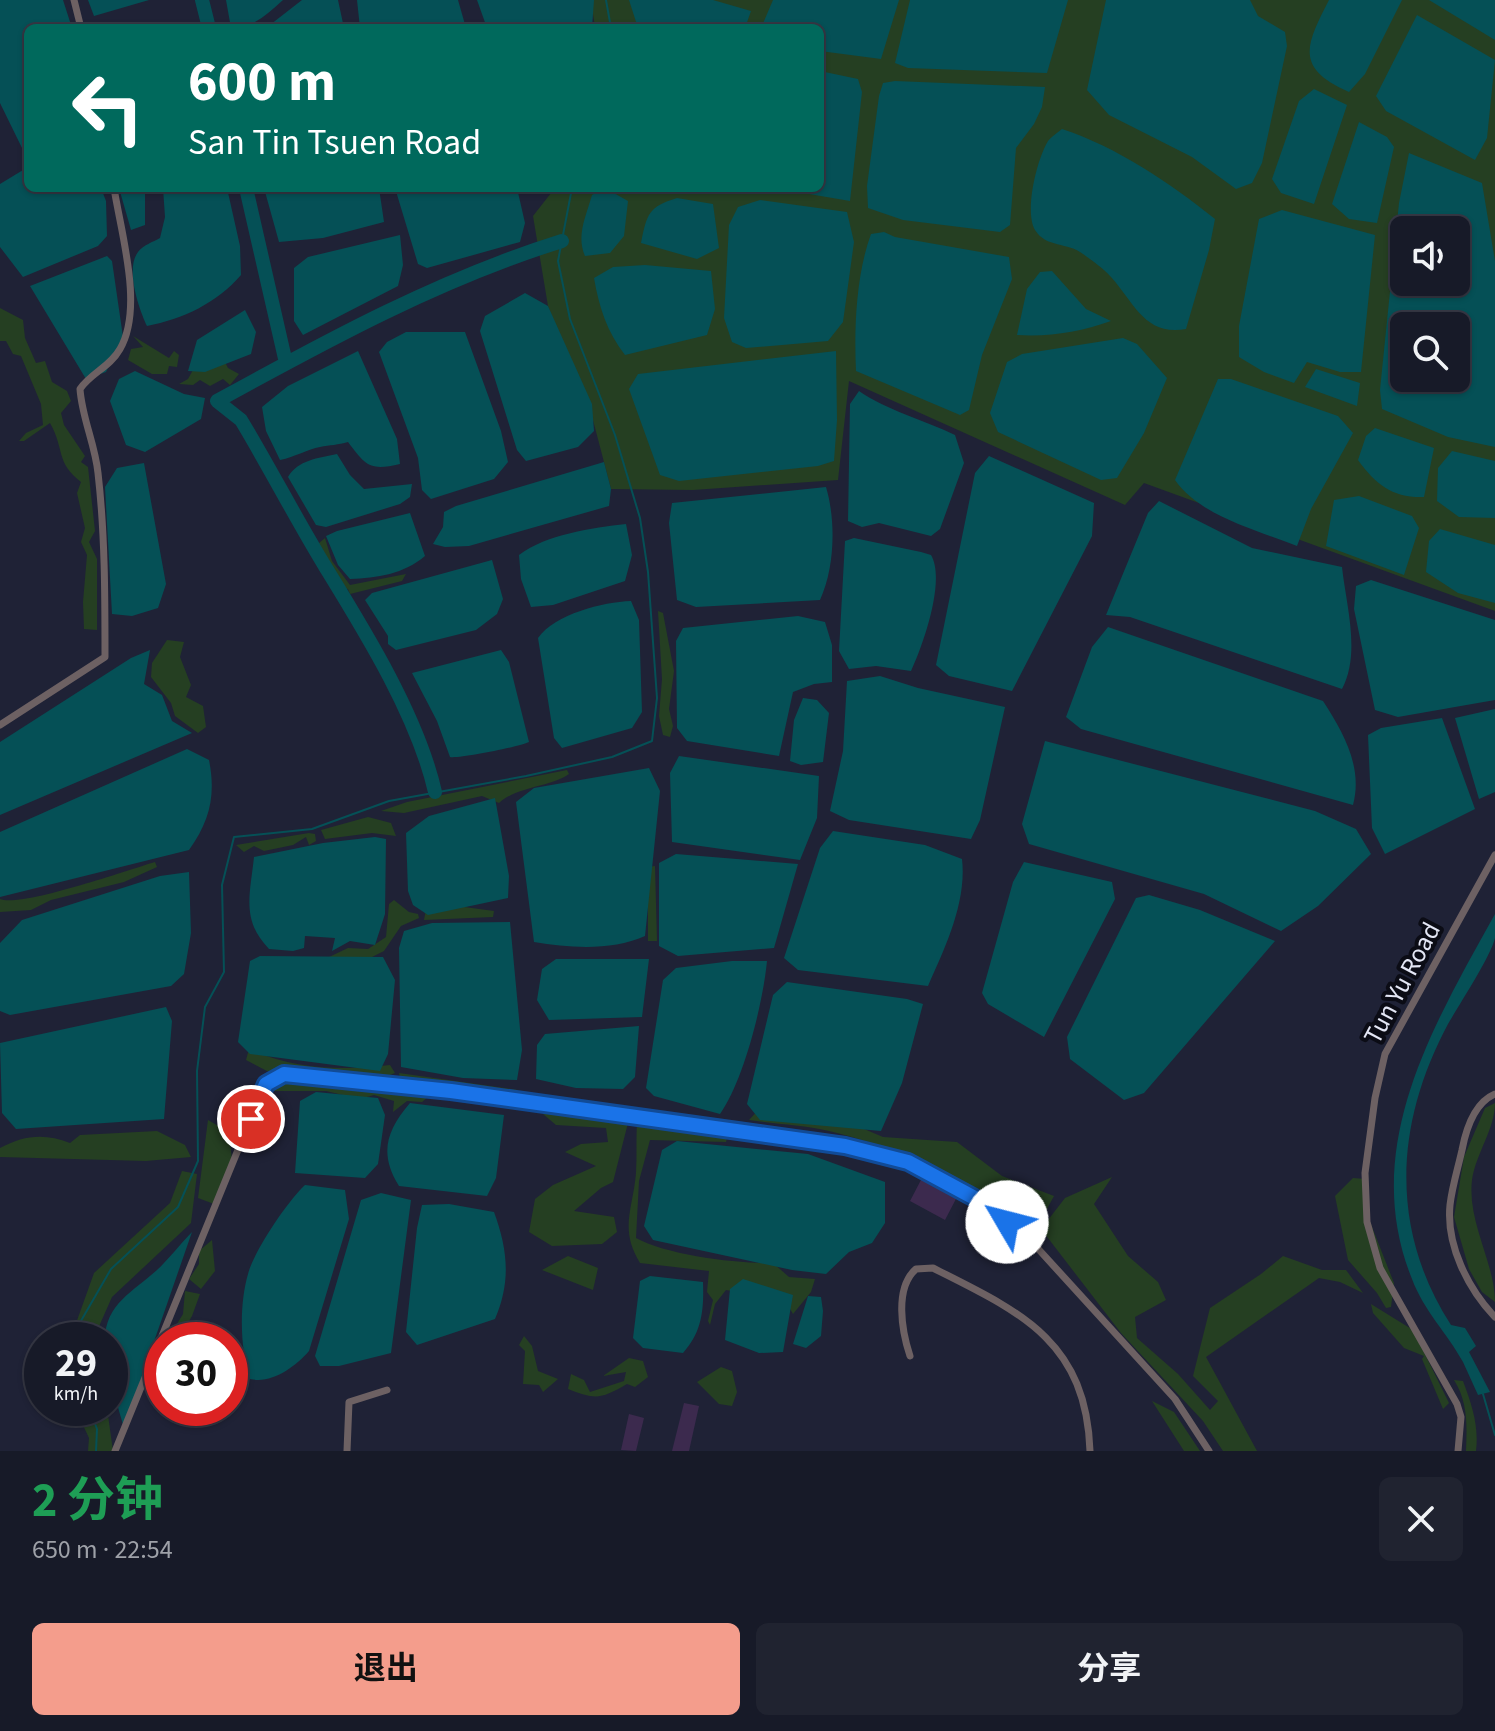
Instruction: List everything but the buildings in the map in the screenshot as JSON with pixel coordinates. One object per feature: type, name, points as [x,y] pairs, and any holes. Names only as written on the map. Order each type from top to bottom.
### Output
[{"type":"street","points":[[74,0],[80,24]]},
{"type":"street","points":[[0,725],[105,657],[106,583],[98,475],[85,425],[80,389],[109,364],[120,350],[129,329],[131,298],[115,192]]},
{"type":"street","name":"Tun Yu Road","points":[[1458,1451],[1461,1417],[1457,1404],[1380,1268],[1367,1222],[1365,1173],[1375,1098],[1385,1054],[1495,855]]},
{"type":"street","points":[[115,1451],[262,1091],[269,1081],[284,1074],[451,1091],[845,1146],[908,1162],[982,1202],[1031,1241],[1175,1399],[1209,1451]]},
{"type":"street","points":[[1495,1094],[1476,1110],[1465,1137],[1450,1204],[1450,1220],[1453,1240],[1468,1281],[1495,1317]]},
{"type":"street","points":[[910,1356],[901,1328],[906,1282],[916,1269],[933,1268],[1027,1318],[1043,1332],[1064,1358],[1079,1388],[1086,1409],[1090,1451]]},
{"type":"street","points":[[347,1451],[349,1402],[387,1390]]},
{"type":"shaded area","points":[[0,0],[63,0],[71,24],[24,24],[24,147],[0,103]]},
{"type":"shaded area","points":[[88,0],[149,0],[94,16]]},
{"type":"shaded area","points":[[226,0],[283,0],[253,23],[230,24]]},
{"type":"shaded area","points":[[302,0],[338,0],[343,24],[271,24]]},
{"type":"shaded area","points":[[357,0],[458,0],[465,24],[360,24]]},
{"type":"shaded area","points":[[477,0],[594,0],[592,24],[486,24]]},
{"type":"shaded area","points":[[591,0],[1495,0],[1495,611],[1144,483],[1125,505],[849,381],[838,480],[693,490],[611,489],[593,420],[548,306],[533,216],[552,192],[824,192],[824,24],[594,24]]},
{"type":"shaded area","points":[[629,0],[713,0],[751,11],[746,24],[637,24]]},
{"type":"shaded area","points":[[773,0],[899,0],[881,59],[824,52],[824,24],[763,24]]},
{"type":"shaded area","points":[[910,0],[1068,0],[1047,73],[908,68],[895,63]]},
{"type":"shaded area","points":[[1106,0],[1250,0],[1258,16],[1285,32],[1287,46],[1262,163],[1252,183],[1236,189],[1192,157],[1109,115],[1087,90]]},
{"type":"shaded area","points":[[1329,0],[1402,0],[1365,74],[1349,92],[1319,74],[1312,64],[1311,43]]},
{"type":"shaded area","points":[[1429,0],[1495,0],[1495,40]]},
{"type":"shaded area","points":[[1417,15],[1495,60],[1487,138],[1475,160],[1386,111],[1376,96]]},
{"type":"shaded area","points":[[824,72],[858,79],[862,92],[850,201],[797,192],[824,192]]},
{"type":"shaded area","points":[[883,83],[1045,87],[1042,107],[1034,124],[1016,148],[1010,225],[1000,232],[903,220],[868,208],[867,186],[879,96]]},
{"type":"shaded area","points":[[1314,89],[1347,105],[1314,204],[1281,193],[1272,179],[1299,101]]},
{"type":"shaded area","points":[[1359,122],[1387,137],[1394,147],[1377,223],[1349,219],[1332,204]]},
{"type":"shaded area","points":[[1062,129],[1142,167],[1215,219],[1186,329],[1160,328],[1151,323],[1098,265],[1077,250],[1045,240],[1035,230],[1031,198],[1036,172],[1048,141]]},
{"type":"shaded area","points":[[1409,153],[1482,183],[1495,261],[1495,447],[1448,437],[1382,409],[1380,390],[1390,292],[1390,296],[1470,296],[1470,216],[1398,216]]},
{"type":"shaded area","points":[[24,169],[24,192],[103,192],[106,201],[107,236],[98,246],[23,277],[0,247],[0,184]]},
{"type":"shaded area","points":[[120,192],[145,192],[145,225],[131,230]]},
{"type":"shaded area","points":[[163,192],[228,192],[240,246],[241,275],[210,302],[174,319],[147,326],[137,300],[134,259],[140,250],[160,238],[165,217]]},
{"type":"shaded area","points":[[265,192],[380,192],[384,222],[323,238],[279,242]]},
{"type":"shaded area","points":[[396,192],[518,192],[525,223],[520,242],[427,268],[418,264]]},
{"type":"shaded area","points":[[612,192],[628,201],[624,236],[610,253],[585,256],[581,241],[592,195]]},
{"type":"shaded area","points":[[677,198],[713,204],[719,248],[697,259],[641,243],[650,213]]},
{"type":"shaded area","points":[[760,200],[847,212],[854,242],[843,322],[828,341],[746,348],[732,342],[724,318],[729,225],[738,207]]},
{"type":"shaded area","points":[[1282,210],[1375,235],[1361,372],[1340,372],[1307,362],[1294,383],[1264,372],[1239,357],[1239,326],[1259,219]]},
{"type":"shaded area","points":[[884,232],[895,237],[1009,257],[1012,279],[982,355],[969,410],[960,415],[856,371],[856,320],[862,267],[871,234]]},
{"type":"shaded area","points":[[400,235],[403,265],[398,286],[303,335],[294,321],[294,268],[308,257]]},
{"type":"shaded area","points":[[107,256],[112,261],[123,337],[106,372],[86,379],[30,286]]},
{"type":"shaded area","points":[[645,265],[711,271],[715,309],[707,335],[625,355],[605,319],[594,278],[613,267]]},
{"type":"shaded area","points":[[1052,271],[1086,309],[1111,321],[1065,333],[1017,335],[1027,289],[1040,272]]},
{"type":"shaded area","points":[[525,293],[548,306],[592,404],[594,431],[578,447],[526,461],[517,450],[480,331],[485,316]]},
{"type":"shaded area","points":[[0,308],[23,320],[25,338],[36,363],[45,361],[52,382],[67,391],[71,401],[61,413],[64,425],[85,456],[81,462],[88,467],[95,531],[89,542],[97,559],[97,630],[84,629],[87,555],[81,542],[85,528],[77,493],[81,482],[67,468],[50,423],[24,441],[19,441],[26,433],[43,425],[41,404],[21,356],[13,354],[6,341],[0,341]]},
{"type":"shaded area","points":[[245,310],[256,332],[251,354],[205,372],[188,371],[197,340]]},
{"type":"shaded area","points":[[406,332],[465,332],[501,431],[508,462],[494,479],[431,499],[422,490],[418,458],[379,352],[387,342]]},
{"type":"shaded area","points":[[133,336],[169,358],[174,351],[179,355],[177,367],[169,366],[167,374],[152,374],[128,360],[131,349],[143,347]]},
{"type":"shaded area","points":[[1123,338],[1137,344],[1167,378],[1144,433],[1117,478],[1101,480],[998,432],[990,413],[1007,362],[1022,354]]},
{"type":"shaded area","points":[[358,351],[397,439],[400,464],[370,465],[348,442],[315,448],[280,460],[266,431],[262,407],[288,386]]},
{"type":"shaded area","points":[[836,351],[834,461],[818,466],[679,481],[660,475],[629,389],[638,374]]},
{"type":"shaded area","points":[[200,357],[223,358],[228,368],[239,374],[230,385],[223,379],[210,386],[200,380],[193,385],[179,384],[188,379]]},
{"type":"shaded area","points":[[1316,369],[1360,383],[1357,406],[1305,387]]},
{"type":"shaded area","points":[[135,371],[184,394],[205,398],[201,419],[145,452],[126,445],[110,401],[119,379]]},
{"type":"shaded area","points":[[1218,379],[1231,379],[1338,416],[1353,433],[1311,509],[1297,546],[1214,512],[1186,493],[1175,480]]},
{"type":"shaded area","points":[[859,391],[955,435],[964,463],[940,529],[931,536],[879,523],[862,527],[848,521],[850,404]]},
{"type":"shaded area","points":[[1375,428],[1434,448],[1424,497],[1403,495],[1386,488],[1358,460],[1366,436]]},
{"type":"shaded area","points":[[1452,451],[1495,461],[1495,518],[1459,517],[1437,501],[1438,468]]},
{"type":"shaded area","points":[[337,454],[350,475],[364,489],[412,484],[410,497],[400,504],[326,527],[316,525],[288,477],[303,463]]},
{"type":"shaded area","points":[[989,456],[1094,503],[1092,536],[1012,691],[949,676],[936,665],[975,473]]},
{"type":"shaded area","points":[[604,462],[611,489],[609,506],[469,546],[433,544],[443,527],[444,512],[456,506]]},
{"type":"shaded area","points":[[144,463],[166,584],[158,608],[132,616],[112,614],[105,487],[117,468]]},
{"type":"shaded area","points":[[826,487],[832,544],[829,573],[820,600],[696,607],[677,600],[669,523],[672,503]]},
{"type":"shaded area","points":[[1359,496],[1412,516],[1419,528],[1404,575],[1326,546],[1334,500]]},
{"type":"shaded area","points":[[1159,501],[1252,548],[1342,567],[1349,613],[1351,660],[1342,689],[1130,617],[1106,615],[1148,513]]},
{"type":"shaded area","points":[[410,513],[425,556],[390,574],[350,579],[338,565],[326,536]]},
{"type":"shaded area","points":[[626,524],[632,555],[625,581],[553,605],[531,607],[521,579],[519,555],[556,537]]},
{"type":"shaded area","points":[[1440,529],[1495,545],[1495,603],[1458,593],[1426,572],[1429,541]]},
{"type":"shaded area","points":[[325,538],[332,561],[350,585],[406,574],[402,581],[350,594],[312,549]]},
{"type":"shaded area","points":[[854,538],[931,555],[935,566],[934,596],[927,629],[911,671],[876,666],[849,669],[839,651],[845,541]]},
{"type":"shaded area","points":[[492,560],[503,599],[497,614],[476,630],[396,650],[388,644],[388,636],[365,600],[372,593]]},
{"type":"shaded area","points":[[1371,580],[1495,620],[1495,700],[1398,717],[1375,710],[1354,609],[1356,586]]},
{"type":"shaded area","points":[[631,601],[639,620],[642,712],[632,728],[562,748],[554,738],[538,638],[556,622],[580,611]]},
{"type":"shaded area","points":[[658,611],[663,613],[674,671],[669,709],[673,726],[670,737],[663,735],[659,716],[662,679]]},
{"type":"shaded area","points":[[798,616],[825,622],[832,645],[832,682],[814,684],[793,692],[779,756],[687,741],[677,728],[676,641],[683,628]]},
{"type":"shaded area","points":[[1108,627],[1323,701],[1350,751],[1355,778],[1353,805],[1081,729],[1066,717],[1092,647]]},
{"type":"shaded area","points":[[167,640],[184,642],[180,657],[191,685],[186,697],[203,706],[206,727],[198,733],[175,716],[171,703],[151,677],[152,663]]},
{"type":"shaded area","points":[[150,650],[144,684],[162,695],[172,721],[192,733],[0,815],[0,742],[131,658]]},
{"type":"shaded area","points":[[501,650],[509,662],[529,742],[450,757],[437,721],[412,673]]},
{"type":"shaded area","points":[[880,676],[918,688],[1005,707],[980,820],[971,839],[849,820],[830,811],[843,751],[847,681]]},
{"type":"shaded area","points":[[803,698],[817,700],[829,713],[823,762],[801,765],[790,761],[794,720]]},
{"type":"shaded area","points":[[1495,709],[1495,792],[1479,799],[1455,718]]},
{"type":"shaded area","points":[[1442,718],[1475,809],[1385,854],[1372,828],[1368,735],[1381,728]]},
{"type":"shaded area","points":[[1045,741],[1315,811],[1356,829],[1371,854],[1318,906],[1281,931],[1204,894],[1029,844],[1022,824]]},
{"type":"shaded area","points":[[187,749],[209,760],[212,785],[210,807],[202,829],[189,850],[0,897],[0,832]]},
{"type":"shaded area","points":[[679,756],[819,776],[817,818],[800,860],[672,842],[670,773]]},
{"type":"shaded area","points":[[649,768],[660,791],[645,936],[619,944],[591,947],[534,942],[516,802],[534,788]]},
{"type":"shaded area","points":[[567,770],[569,774],[562,778],[515,793],[499,803],[482,796],[404,813],[381,811],[407,802]]},
{"type":"shaded area","points":[[495,798],[509,876],[508,898],[428,915],[413,905],[408,891],[406,833],[429,816]]},
{"type":"shaded area","points":[[368,817],[391,823],[396,836],[372,833],[325,839],[321,830]]},
{"type":"shaded area","points":[[833,831],[925,845],[962,859],[958,908],[928,986],[798,970],[784,958],[820,848]]},
{"type":"shaded area","points":[[315,834],[316,841],[309,845],[306,837],[293,845],[264,851],[254,846],[244,852],[236,845]]},
{"type":"shaded area","points":[[375,837],[386,839],[385,914],[375,945],[350,941],[332,951],[335,938],[305,936],[304,948],[293,951],[269,949],[254,928],[251,917],[254,857],[323,843]]},
{"type":"shaded area","points":[[676,854],[798,864],[774,948],[678,956],[659,946],[659,863]]},
{"type":"shaded area","points":[[155,862],[157,867],[124,882],[51,900],[31,910],[0,912],[0,899],[51,893]]},
{"type":"shaded area","points":[[1024,862],[1112,882],[1115,899],[1044,1037],[988,1004],[982,993],[1013,882]]},
{"type":"shaded area","points":[[655,866],[657,941],[648,941],[648,867]]},
{"type":"shaded area","points":[[189,872],[191,933],[184,974],[171,986],[10,1015],[0,1011],[0,943],[22,920],[160,876]]},
{"type":"shaded area","points":[[1149,895],[1200,910],[1275,941],[1144,1093],[1124,1100],[1070,1059],[1067,1037],[1136,898]]},
{"type":"shaded area","points":[[394,900],[409,912],[418,914],[419,918],[401,926],[384,951],[360,963],[327,958],[348,948],[368,949],[386,937],[389,904]]},
{"type":"shaded area","points":[[457,906],[494,911],[493,917],[424,920],[426,909]]},
{"type":"shaded area","points":[[1495,914],[1492,946],[1448,1024],[1430,1061],[1417,1099],[1409,1137],[1406,1176],[1409,1214],[1417,1251],[1431,1289],[1451,1325],[1465,1328],[1476,1346],[1469,1352],[1490,1392],[1478,1395],[1457,1351],[1412,1279],[1398,1230],[1394,1182],[1399,1135],[1410,1089],[1448,1000]]},
{"type":"shaded area","points":[[510,922],[522,1050],[517,1080],[463,1078],[401,1067],[399,948],[404,931],[432,923]]},
{"type":"shaded area","points":[[260,956],[383,957],[395,980],[388,1054],[380,1071],[250,1054],[238,1042],[250,961]]},
{"type":"shaded area","points":[[556,959],[649,959],[642,1017],[549,1020],[537,1000],[542,969]]},
{"type":"shaded area","points":[[732,961],[767,961],[751,1040],[729,1099],[720,1114],[654,1096],[646,1088],[663,980],[676,968]]},
{"type":"shaded area","points":[[787,982],[923,1004],[902,1083],[881,1131],[760,1120],[747,1104],[773,995]]},
{"type":"shaded area","points":[[166,1007],[172,1021],[164,1119],[16,1129],[2,1113],[0,1043]]},
{"type":"shaded area","points":[[639,1026],[635,1077],[623,1089],[576,1088],[536,1079],[537,1045],[545,1034]]},
{"type":"shaded area","points":[[249,1049],[283,1061],[318,1067],[390,1065],[395,1073],[375,1081],[267,1071],[246,1060]]},
{"type":"shaded area","points":[[399,1073],[518,1090],[518,1098],[401,1083]]},
{"type":"shaded area","points":[[286,1079],[428,1093],[428,1097],[422,1102],[407,1101],[393,1112],[394,1101],[374,1095],[360,1099],[326,1091],[273,1091],[273,1086]]},
{"type":"shaded area","points":[[316,1092],[378,1098],[385,1115],[378,1164],[365,1178],[295,1173],[300,1101]]},
{"type":"shaded area","points":[[410,1103],[504,1115],[496,1178],[487,1196],[399,1186],[389,1163],[388,1143],[395,1123]]},
{"type":"shaded area","points":[[1495,1103],[1492,1122],[1474,1170],[1472,1196],[1477,1227],[1491,1272],[1495,1302],[1482,1292],[1469,1269],[1454,1217],[1464,1157],[1485,1108]]},
{"type":"shaded area","points":[[762,1106],[831,1115],[883,1137],[957,1142],[1002,1176],[1054,1196],[1035,1231],[987,1198],[911,1158],[819,1129],[749,1120]]},
{"type":"shaded area","points":[[549,1109],[629,1119],[613,1182],[574,1211],[614,1217],[617,1232],[602,1244],[552,1246],[529,1232],[535,1199],[553,1185],[596,1166],[565,1152],[581,1144],[608,1142],[606,1128],[556,1125],[543,1114]]},
{"type":"shaded area","points":[[208,1120],[234,1135],[230,1142],[232,1160],[214,1204],[198,1198]]},
{"type":"shaded area","points":[[637,1123],[727,1138],[726,1142],[650,1140],[639,1181],[636,1238],[665,1249],[703,1257],[773,1263],[789,1277],[815,1279],[811,1292],[793,1314],[785,1300],[726,1290],[715,1304],[710,1325],[708,1321],[713,1300],[707,1292],[709,1271],[640,1263],[630,1240],[629,1229],[636,1173]]},
{"type":"shaded area","points":[[157,1131],[185,1145],[191,1157],[146,1161],[0,1157],[0,1148],[26,1138],[52,1138],[70,1143],[80,1135]]},
{"type":"shaded area","points":[[677,1141],[808,1154],[885,1182],[885,1223],[872,1243],[849,1252],[826,1274],[792,1270],[653,1240],[644,1226],[662,1150]]},
{"type":"shaded area","points":[[182,1171],[197,1174],[191,1223],[112,1297],[101,1322],[76,1322],[94,1273],[170,1203]]},
{"type":"shaded area","points":[[1112,1177],[1094,1204],[1128,1256],[1158,1282],[1166,1300],[1135,1317],[1137,1338],[1178,1374],[1210,1410],[1218,1401],[1193,1376],[1210,1308],[1283,1256],[1322,1270],[1346,1270],[1363,1293],[1340,1282],[1319,1278],[1206,1357],[1257,1451],[1223,1451],[1203,1421],[1121,1333],[1041,1229],[1065,1198]]},
{"type":"shaded area","points":[[1353,1178],[1365,1179],[1369,1193],[1363,1204],[1394,1283],[1391,1307],[1386,1308],[1348,1260],[1335,1196]]},
{"type":"shaded area","points":[[305,1185],[345,1190],[349,1219],[309,1351],[275,1377],[250,1379],[248,1322],[242,1322],[248,1274],[272,1227]]},
{"type":"shaded area","points":[[381,1193],[411,1200],[391,1353],[339,1366],[320,1366],[315,1356],[361,1200]]},
{"type":"shaded area","points":[[449,1204],[494,1212],[505,1253],[504,1292],[495,1319],[417,1345],[406,1332],[422,1205]]},
{"type":"shaded area","points":[[192,1232],[161,1322],[144,1322],[144,1370],[128,1416],[128,1322],[108,1322],[122,1299],[161,1266]]},
{"type":"shaded area","points":[[212,1240],[215,1271],[201,1289],[189,1279],[199,1264],[199,1251]]},
{"type":"shaded area","points":[[568,1256],[598,1268],[593,1290],[542,1270]]},
{"type":"shaded area","points":[[650,1276],[703,1282],[700,1320],[694,1337],[683,1353],[643,1348],[633,1338],[640,1281]]},
{"type":"shaded area","points":[[743,1279],[793,1295],[783,1352],[759,1353],[725,1340],[730,1289]]},
{"type":"shaded area","points":[[185,1291],[200,1294],[188,1322],[178,1322],[183,1314]]},
{"type":"shaded area","points":[[808,1296],[821,1297],[823,1311],[821,1336],[806,1348],[793,1344]]},
{"type":"shaded area","points":[[1371,1304],[1413,1330],[1449,1403],[1443,1409],[1422,1359],[1424,1356],[1404,1348],[1373,1313]]},
{"type":"shaded area","points":[[524,1336],[532,1346],[538,1371],[558,1379],[543,1392],[539,1385],[523,1384],[525,1351],[519,1345]]},
{"type":"shaded area","points":[[629,1358],[643,1361],[648,1377],[635,1387],[627,1384],[598,1396],[568,1389],[571,1374],[584,1380],[590,1392],[624,1381],[626,1372],[603,1376]]},
{"type":"shaded area","points":[[721,1367],[732,1371],[737,1392],[732,1406],[719,1404],[697,1382]]},
{"type":"shaded area","points":[[1454,1380],[1463,1381],[1469,1399],[1476,1424],[1476,1451],[1466,1451],[1464,1405]]},
{"type":"shaded area","points":[[1152,1401],[1174,1412],[1200,1451],[1184,1451]]},
{"type":"shaded area","points":[[83,1426],[110,1426],[113,1451],[88,1451],[89,1438]]},
{"type":"waterway","points":[[202,0],[208,24]]},
{"type":"waterway","points":[[606,0],[610,24]]},
{"type":"waterway","points":[[247,192],[286,363]]},
{"type":"waterway","points":[[80,1322],[111,1269],[178,1207],[198,1161],[197,1071],[205,1007],[224,972],[222,885],[234,837],[312,829],[389,801],[612,757],[652,741],[657,698],[648,572],[640,518],[615,435],[570,319],[558,261],[571,192]]},
{"type":"waterway","points":[[435,792],[404,705],[374,648],[241,420],[217,401],[428,292],[562,241]]},
{"type":"waterway","points":[[1483,1394],[1495,1435]]},
{"type":"waterway","points":[[96,1426],[96,1451]]},
{"type":"route","points":[[251,1119],[266,1084],[284,1074],[451,1091],[845,1146],[908,1162],[982,1202],[1007,1222]]}]
